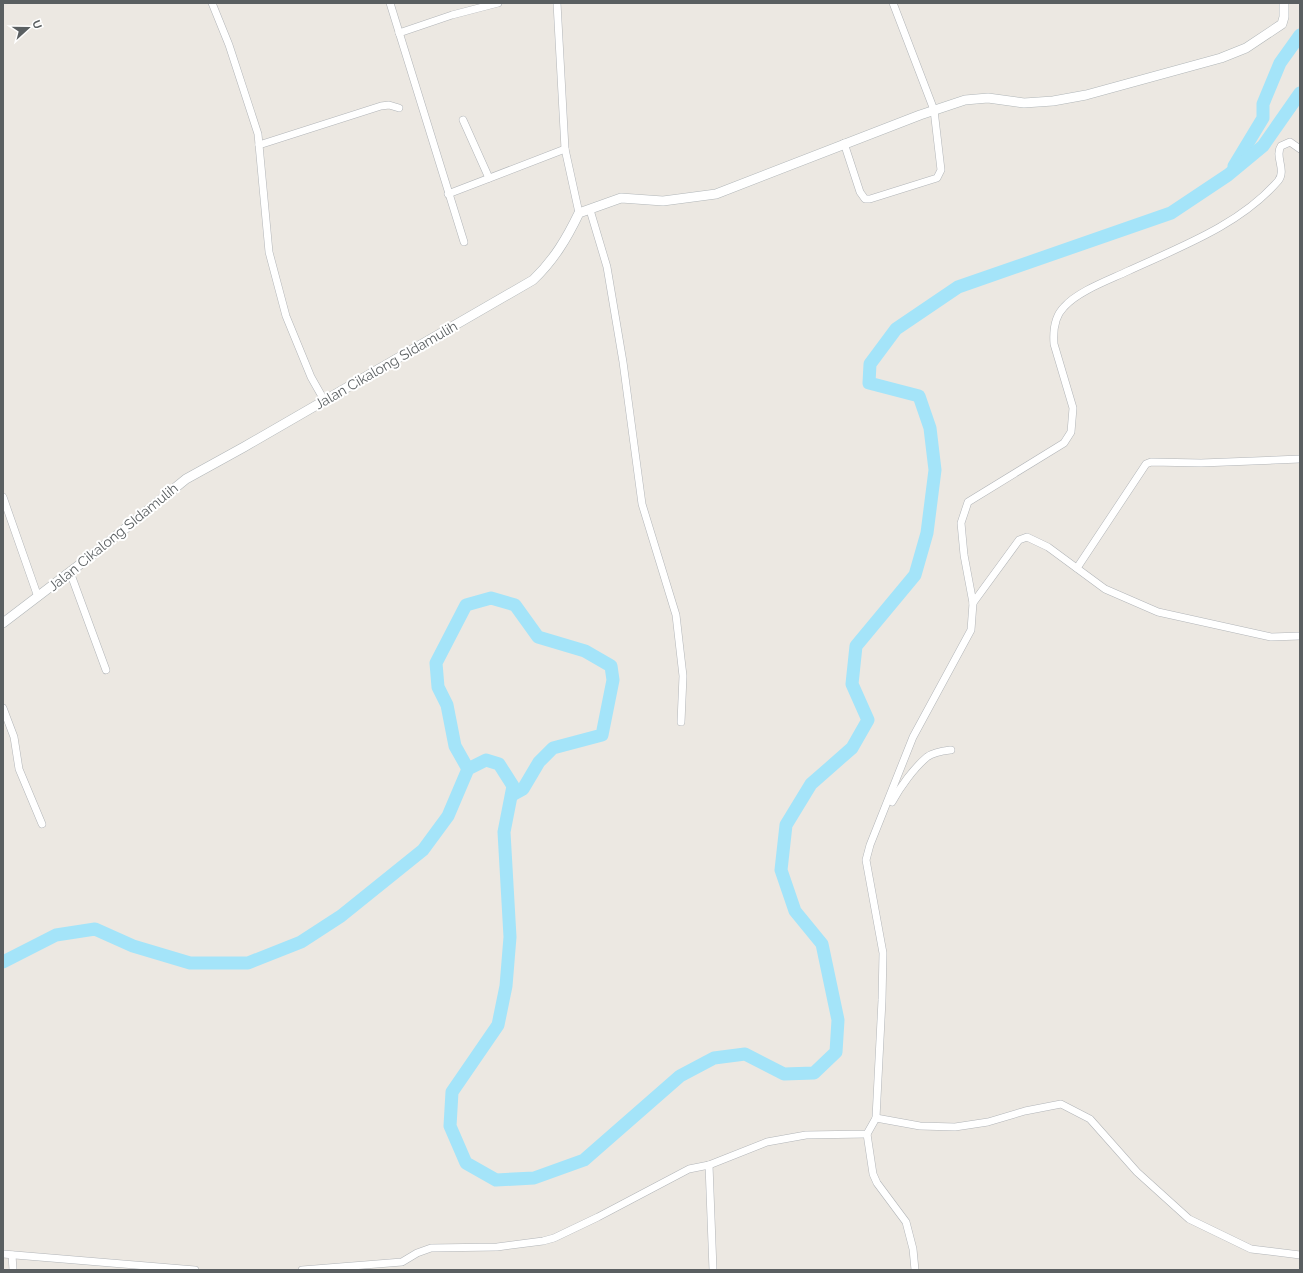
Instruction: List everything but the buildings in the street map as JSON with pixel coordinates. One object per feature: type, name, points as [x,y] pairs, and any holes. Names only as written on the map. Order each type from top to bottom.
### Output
[{"type":"street","points":[[212,3],[229,45],[258,134],[269,252],[286,316],[311,377],[324,400]]},
{"type":"street","points":[[390,3],[464,242]]},
{"type":"street","points":[[399,32],[452,15],[498,3]]},
{"type":"street","points":[[557,3],[565,149],[579,213],[621,198],[662,201],[716,194],[844,143],[934,110],[976,98],[1024,103],[1073,98],[1221,58],[1246,48],[1282,24],[1284,17],[1284,3]]},
{"type":"street","points":[[844,143],[860,192],[864,199],[870,199],[937,178],[941,170],[934,110],[893,3]]},
{"type":"street","points":[[259,145],[380,106],[389,105],[399,108]]},
{"type":"street","points":[[464,120],[488,178]]},
{"type":"street","points":[[915,1270],[913,1249],[906,1222],[877,1183],[873,1174],[867,1134],[876,1118],[883,953],[866,860],[870,845],[913,737],[972,630],[973,603],[964,555],[961,523],[968,502],[1064,443],[1070,432],[1072,408],[1054,344],[1053,334],[1058,317],[1064,306],[1092,287],[1171,251],[1234,218],[1279,180],[1281,172],[1279,153],[1281,146],[1290,142],[1300,149]]},
{"type":"street","points":[[448,194],[565,149]]},
{"type":"street","points":[[590,210],[607,267],[623,362],[642,504],[676,615],[683,676],[681,722]]},
{"type":"street","name":"Jalan Cikalong SIdamulih","points":[[3,623],[70,572],[186,478],[533,280],[552,260],[568,237],[579,213]]},
{"type":"street","points":[[1077,568],[1146,464],[1151,462],[1201,463],[1300,458]]},
{"type":"street","points":[[3,497],[38,597]]},
{"type":"street","points":[[973,603],[1014,546],[1023,537],[1048,547],[1105,589],[1158,612],[1271,637],[1300,636]]},
{"type":"street","points":[[70,572],[106,670]]},
{"type":"street","points":[[3,708],[14,737],[19,769],[42,824]]},
{"type":"street","points":[[879,824],[898,792],[928,756],[938,752],[951,750]]},
{"type":"street","points":[[876,1118],[920,1126],[955,1127],[988,1122],[1025,1111],[1061,1104],[1090,1119],[1137,1172],[1189,1219],[1251,1249],[1300,1255]]},
{"type":"street","points":[[302,1270],[402,1262],[417,1253],[431,1248],[497,1247],[543,1241],[598,1217],[689,1169],[709,1165],[767,1142],[806,1135],[867,1134]]},
{"type":"street","points":[[709,1165],[713,1270]]},
{"type":"street","points":[[3,1254],[195,1270]]},
{"type":"street","points":[[12,1255],[13,1270]]},
{"type":"waterway","points":[[1234,166],[1263,118],[1263,104],[1280,63],[1300,35]]},
{"type":"waterway","points":[[3,962],[56,935],[95,929],[133,946],[190,963],[248,963],[301,942],[341,916],[423,850],[448,816],[468,769],[486,760],[499,764],[513,786],[504,832],[510,937],[506,986],[498,1025],[452,1092],[450,1126],[466,1163],[496,1180],[534,1178],[584,1160],[680,1076],[714,1058],[745,1054],[784,1074],[814,1073],[836,1052],[838,1020],[822,944],[795,911],[781,870],[786,825],[811,784],[852,748],[868,720],[852,684],[856,646],[915,575],[927,533],[935,470],[930,428],[919,396],[869,383],[870,364],[896,329],[958,287],[1171,213],[1228,175],[1263,146],[1300,93]]},
{"type":"waterway","points":[[468,769],[455,746],[447,705],[438,687],[436,663],[466,605],[491,598],[515,605],[538,637],[585,651],[611,666],[613,680],[602,735],[553,748],[539,762],[523,789],[512,795]]}]
